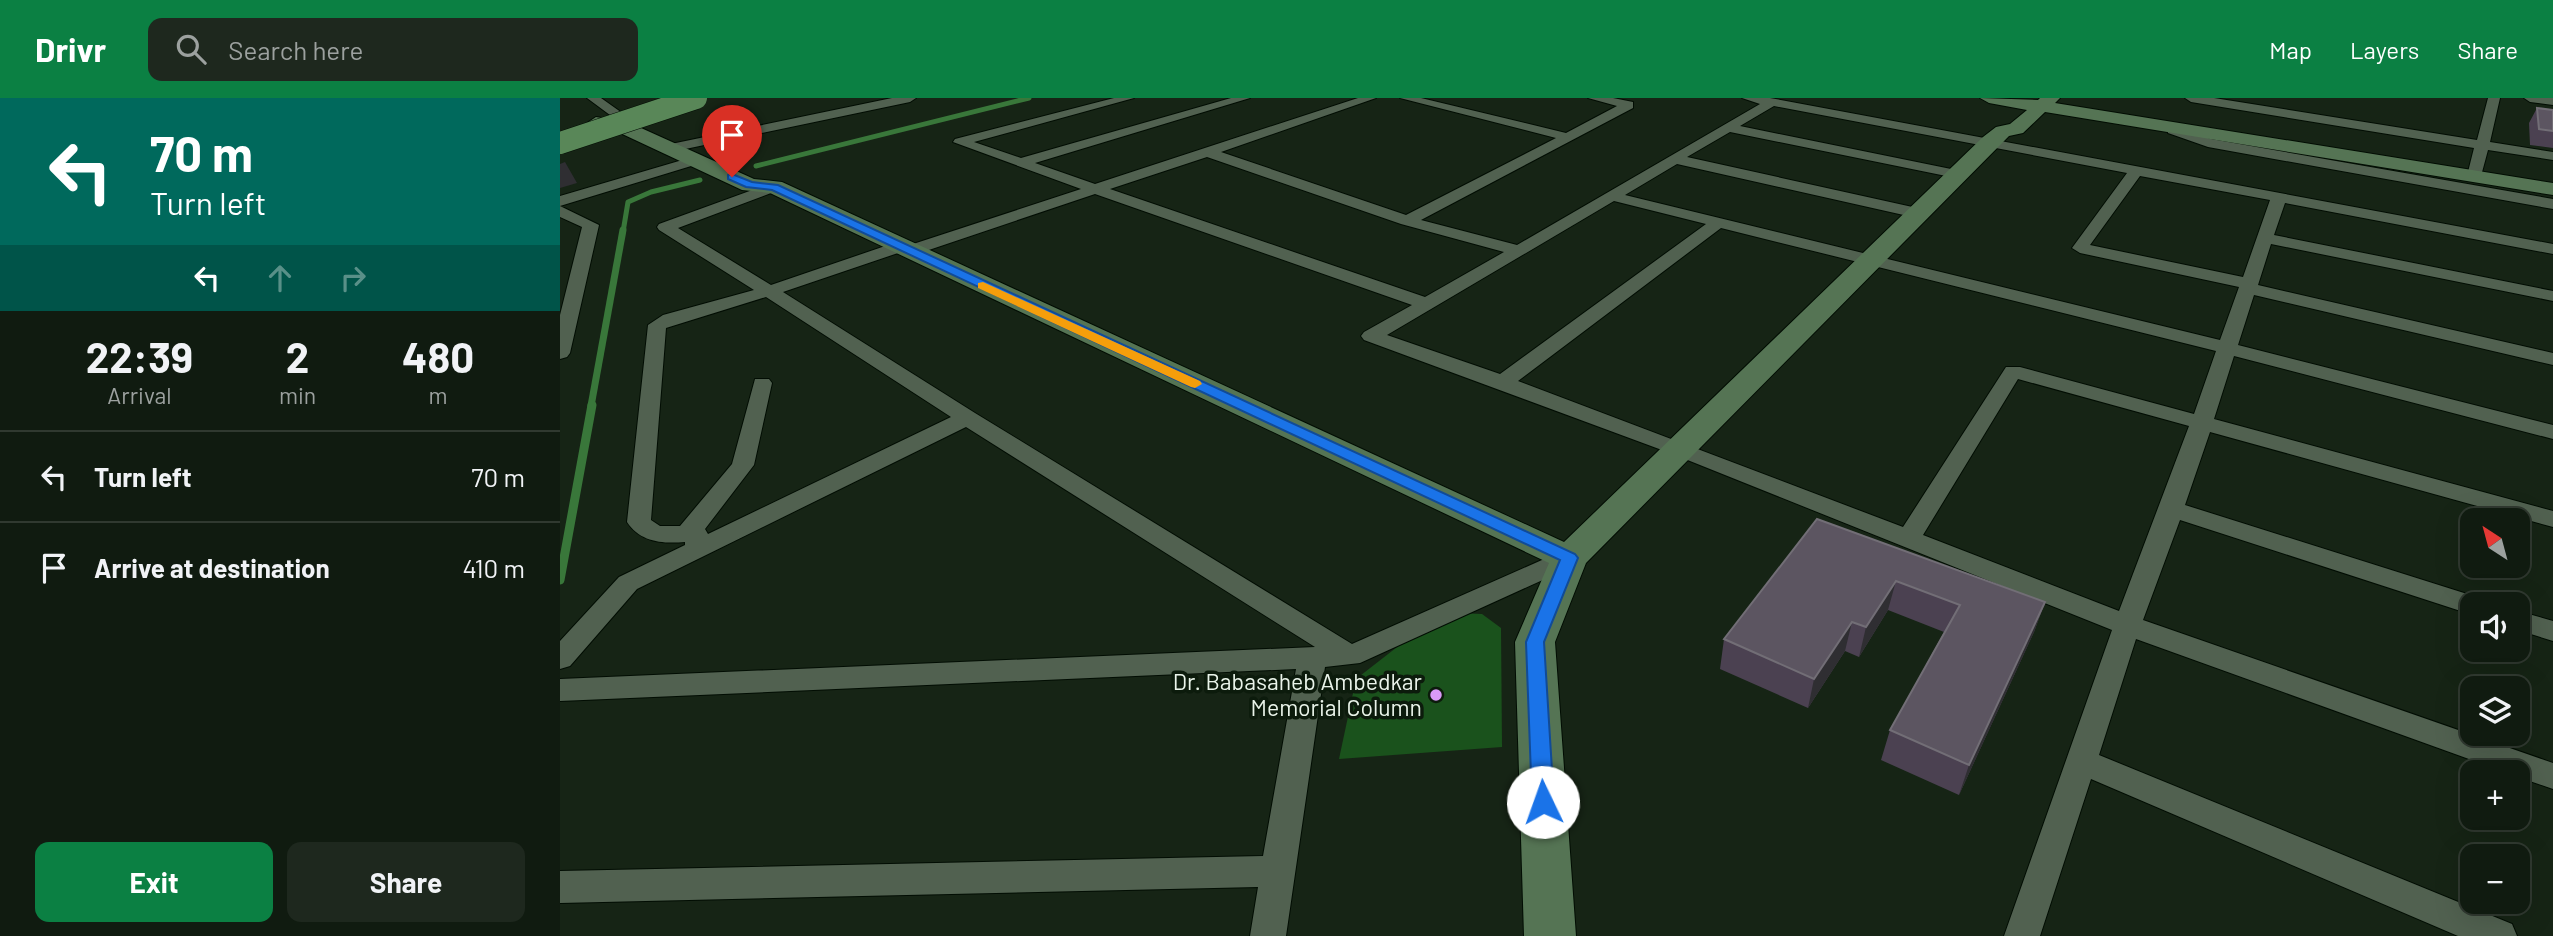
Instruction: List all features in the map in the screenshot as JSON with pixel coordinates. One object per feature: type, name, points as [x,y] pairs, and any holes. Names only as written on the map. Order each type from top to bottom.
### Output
[{"type":"main road","points":[[561,141],[681,100]]},
{"type":"street","points":[[593,98],[671,148],[697,151]]},
{"type":"street","points":[[561,141],[634,125],[681,100],[706,98]]},
{"type":"street","points":[[560,201],[697,151],[910,98]]},
{"type":"street","points":[[1128,98],[960,142],[1427,304]]},
{"type":"street","points":[[1020,163],[1244,98]]},
{"type":"street","points":[[694,541],[660,535],[643,527],[639,522],[657,326],[670,319],[769,291],[1095,189],[1370,98]]},
{"type":"street","points":[[1406,98],[1568,137]]},
{"type":"street","points":[[1594,98],[1629,105]]},
{"type":"street","points":[[1406,220],[1644,98]]},
{"type":"street","points":[[1748,98],[1772,102],[2096,114]]},
{"type":"street","points":[[2063,98],[2096,114],[2135,124],[2219,137]]},
{"type":"street","points":[[2191,98],[2553,156]]},
{"type":"street","points":[[2474,176],[2494,98]]},
{"type":"street","points":[[2530,98],[2553,101]]},
{"type":"street","points":[[1981,99],[2021,113],[2137,169],[2553,249]]},
{"type":"street","points":[[672,123],[681,100]]},
{"type":"street","points":[[1772,102],[1371,336],[1678,448],[2127,625],[2553,776]]},
{"type":"street","points":[[2021,113],[2106,124],[2135,124]]},
{"type":"street","points":[[560,690],[1350,656],[1569,558],[1956,174],[2021,113]]},
{"type":"street","points":[[561,141],[596,123],[634,125],[697,151],[750,185],[774,187],[1569,558]]},
{"type":"street","points":[[561,141],[634,125]]},
{"type":"street","points":[[1729,128],[1956,174]]},
{"type":"street","points":[[2173,130],[2210,132],[2553,189]]},
{"type":"street","points":[[2173,130],[2208,143],[2553,204]]},
{"type":"street","points":[[1207,152],[1406,220],[1518,250]]},
{"type":"street","points":[[1675,159],[1917,213]]},
{"type":"street","points":[[2137,169],[2080,248],[2553,359]]},
{"type":"street","points":[[774,187],[665,228],[1350,656]]},
{"type":"street","points":[[1612,196],[2228,348],[2553,432]]},
{"type":"street","points":[[2022,936],[2127,625],[2172,509],[2279,197]]},
{"type":"street","points":[[560,211],[590,225],[560,353]]},
{"type":"street","points":[[1503,382],[1719,222]]},
{"type":"street","points":[[2265,238],[2553,296]]},
{"type":"street","points":[[1908,538],[2012,371],[2553,519]]},
{"type":"street","points":[[694,541],[743,465],[762,383]]},
{"type":"street","points":[[560,659],[628,583],[694,541],[967,418]]},
{"type":"street","points":[[2172,509],[2460,602]]},
{"type":"street","points":[[1550,936],[1535,642],[1569,558]]},
{"type":"street","points":[[2530,624],[2553,631]]},
{"type":"street","points":[[1268,936],[1312,657]]},
{"type":"street","points":[[2081,761],[2499,936]]},
{"type":"street","points":[[560,887],[1279,871]]},
{"type":"green space","points":[[1457,613],[1482,614],[1501,628],[1502,747],[1339,759],[1356,679],[1401,644]]},
{"type":"building","points":[[2537,108],[2553,110],[2553,131],[2539,129]]},
{"type":"building","points":[[1817,519],[2045,602],[1969,765],[1890,730],[1960,605],[1896,581],[1866,627],[1852,622],[1814,679],[1724,639]]},
{"type":"waterway","points":[[756,166],[1029,98]]},
{"type":"waterway","points":[[623,232],[628,202],[651,192],[700,180]]},
{"type":"waterway","points":[[591,406],[623,230]]},
{"type":"waterway","points":[[560,580],[592,405]]},
{"type":"railway","points":[[560,141],[690,98]]},
{"type":"slow traffic","points":[[983,285],[1195,384]]},
{"type":"place","name":"Dr. Babasaheb Ambedkar Memorial Column","points":[[1436,695]]},
{"type":"route","points":[[732,177],[750,185],[774,187],[1569,558],[1535,642],[1543,802]]}]
